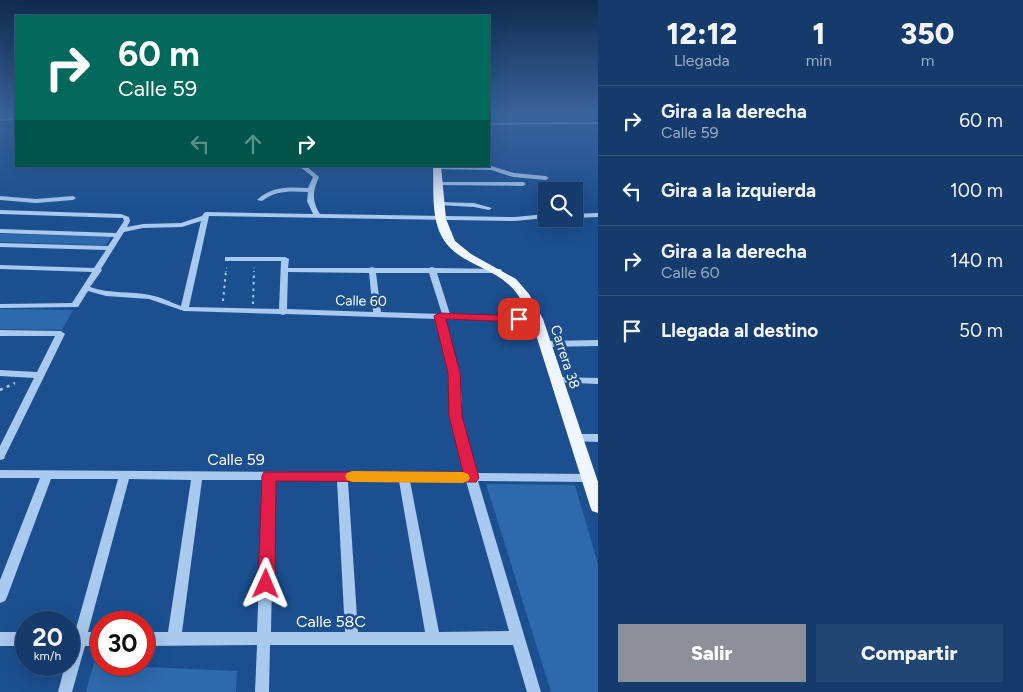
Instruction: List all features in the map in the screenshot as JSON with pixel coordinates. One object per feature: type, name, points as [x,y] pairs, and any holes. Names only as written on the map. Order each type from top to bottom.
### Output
[{"type":"main road","name":"Carrera 38","points":[[437,167],[445,233],[459,251],[498,271],[519,289],[537,319],[598,506]]},
{"type":"street","points":[[303,167],[316,177],[309,190],[309,199],[317,215]]},
{"type":"street","points":[[437,167],[491,168],[513,175],[546,178]]},
{"type":"street","points":[[438,184],[524,184]]},
{"type":"street","points":[[260,200],[266,194],[280,190],[309,190]]},
{"type":"street","points":[[0,198],[36,201],[73,198]]},
{"type":"street","points":[[0,231],[120,232],[143,226],[182,225],[205,215],[317,215],[489,208]]},
{"type":"street","points":[[441,210],[515,219],[538,217]]},
{"type":"street","points":[[0,212],[126,219],[143,226]]},
{"type":"street","points":[[184,309],[205,215]]},
{"type":"street","points":[[583,216],[598,215]]},
{"type":"street","points":[[77,303],[98,270],[126,219]]},
{"type":"street","points":[[0,245],[110,248]]},
{"type":"street","points":[[228,260],[284,259],[283,313]]},
{"type":"street","points":[[0,267],[98,270]]},
{"type":"street","points":[[372,269],[377,315]]},
{"type":"street","points":[[432,269],[454,373],[456,416],[471,478],[534,692]]},
{"type":"street","points":[[285,270],[432,269],[498,271]]},
{"type":"street","points":[[87,288],[102,295]]},
{"type":"street","points":[[0,306],[77,303],[102,295]]},
{"type":"street","name":"Calle 60","points":[[102,295],[158,299],[175,308],[184,309],[537,319]]},
{"type":"street","points":[[0,333],[61,334],[39,374],[0,456]]},
{"type":"street","points":[[546,344],[598,344]]},
{"type":"street","points":[[0,373],[39,374]]},
{"type":"street","points":[[557,380],[598,381]]},
{"type":"street","points":[[576,438],[598,438]]},
{"type":"street","name":"Calle 59","points":[[0,474],[471,478]]},
{"type":"street","points":[[0,597],[48,475]]},
{"type":"street","points":[[80,620],[125,475]]},
{"type":"street","points":[[174,639],[197,475]]},
{"type":"street","points":[[262,692],[269,476]]},
{"type":"street","points":[[342,476],[352,638]]},
{"type":"street","points":[[404,477],[433,638]]},
{"type":"street","points":[[471,478],[589,478]]},
{"type":"street","name":"Calle 58C","points":[[155,639],[519,638]]},
{"type":"street","points":[[0,639],[15,639]]},
{"type":"street","points":[[64,692],[67,676]]},
{"type":"path","points":[[253,312],[254,259]]},
{"type":"path","points":[[222,311],[228,260]]},
{"type":"path","points":[[0,390],[21,381]]},
{"type":"shaded area","points":[[0,234],[111,237],[106,245],[0,242]]},
{"type":"shaded area","points":[[0,309],[73,310],[62,330],[0,329]]},
{"type":"shaded area","points":[[486,484],[575,485],[598,564],[598,692],[551,692]]},
{"type":"shaded area","points":[[155,667],[237,671],[236,692],[86,692],[90,676],[155,676]]},
{"type":"slow traffic","points":[[352,476],[463,478]]},
{"type":"route","points":[[266,584],[269,476],[471,478],[456,416],[457,400],[454,373],[439,316],[519,319]]}]
